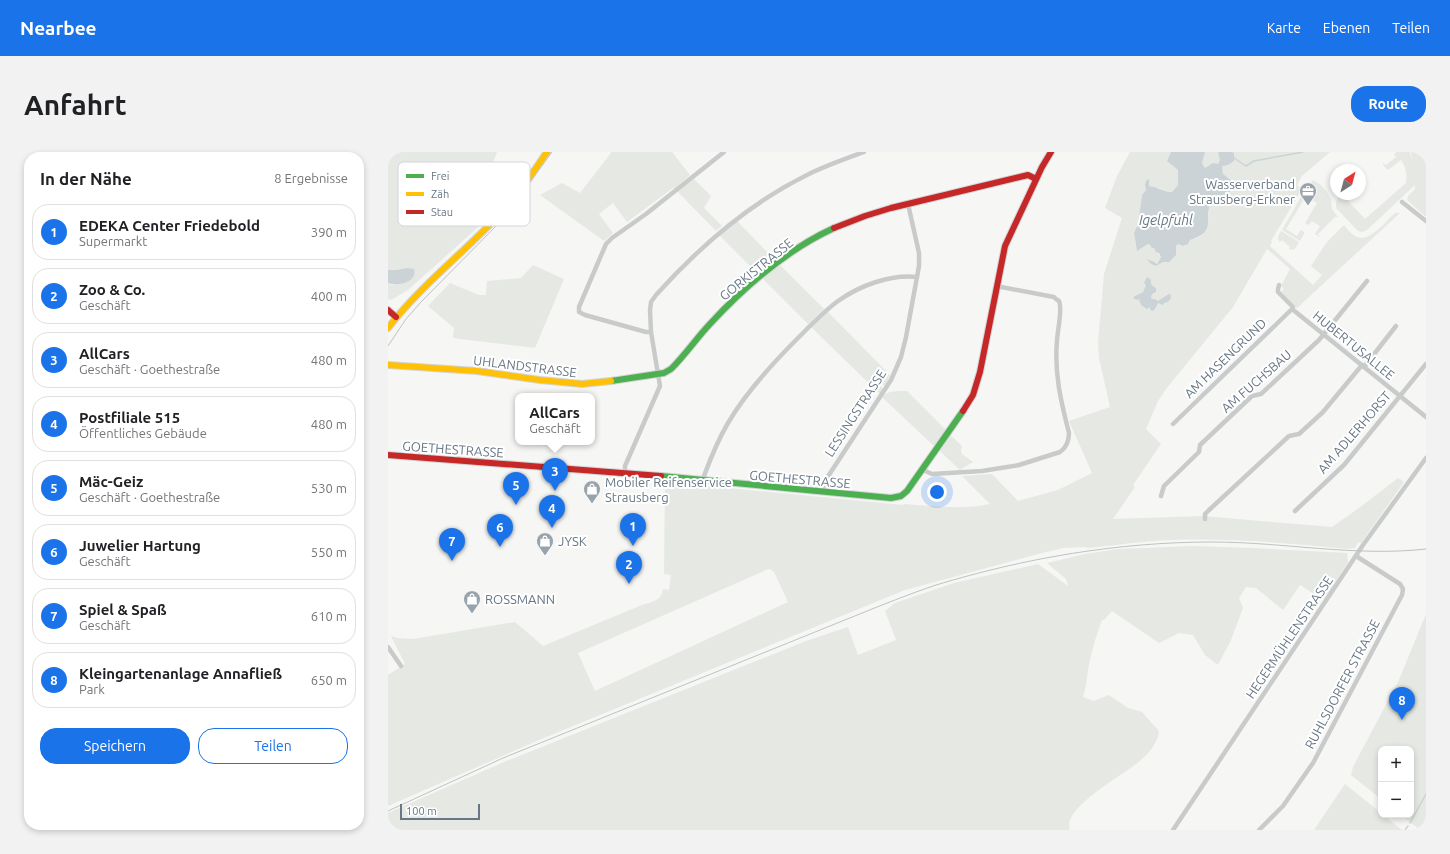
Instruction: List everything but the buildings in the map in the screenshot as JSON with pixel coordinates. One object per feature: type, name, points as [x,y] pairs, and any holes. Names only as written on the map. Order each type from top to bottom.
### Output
[{"type":"street","points":[[530,175],[547,152]]},
{"type":"street","points":[[651,332],[646,332],[581,314],[579,312],[579,307],[606,244],[724,152]]},
{"type":"street","points":[[625,473],[630,454],[660,386],[651,332],[650,306],[652,300],[664,285],[705,244],[769,196],[808,174],[864,152]]},
{"type":"street","points":[[996,286],[1054,297],[1059,301],[1061,307],[1057,332],[1056,362],[1058,388],[1069,433],[1069,440],[1064,449],[1060,452],[1019,465],[974,472],[932,474],[923,470],[969,402],[976,387],[983,358],[996,286],[1005,246],[1036,179],[1051,152]]},
{"type":"street","name":"GORKISTRASSE","points":[[658,374],[664,373],[671,369],[737,295],[791,253],[827,231],[848,222],[908,204],[1028,175],[1036,179]]},
{"type":"street","points":[[1402,202],[1426,221]]},
{"type":"street","name":"LESSINGSTRASSE","points":[[822,492],[825,480],[886,388],[897,367],[906,337],[919,266],[919,253],[908,204]]},
{"type":"street","points":[[388,328],[396,317],[426,285],[487,226]]},
{"type":"street","points":[[704,481],[704,476],[716,444],[735,412],[780,356],[818,318],[838,301],[866,286],[887,279],[902,277],[917,278]]},
{"type":"street","name":"AM FUCHSBAU","points":[[1161,496],[1164,486],[1199,452],[1200,445],[1252,396],[1261,394],[1324,334],[1367,281]]},
{"type":"street","name":"HUBERTUSALLEE","points":[[1279,285],[1278,292],[1292,307],[1292,309],[1426,417]]},
{"type":"street","name":"AM HASENGRUND","points":[[1173,424],[1292,309]]},
{"type":"street","points":[[388,310],[396,317]]},
{"type":"street","points":[[1205,519],[1205,514],[1208,511],[1289,436],[1299,434],[1323,412],[1396,326]]},
{"type":"street","name":"AM ADLERHORST","points":[[1295,511],[1344,465],[1426,364]]},
{"type":"street","name":"UHLANDSTRASSE","points":[[388,365],[477,371],[562,383],[582,384],[616,381],[658,374]]},
{"type":"street","name":"GOETHESTRASSE","points":[[388,455],[625,473],[890,498],[899,497],[907,491],[923,470]]},
{"type":"street","name":"HEGERMÜHLENSTRASSE","points":[[1173,830],[1356,556],[1426,458]]},
{"type":"street","name":"RUHLSDORFER STRASSE","points":[[1259,830],[1283,806],[1312,763],[1402,595],[1403,589],[1400,584],[1356,556]]},
{"type":"street","points":[[388,647],[401,666]]},
{"type":"shaded area","points":[[388,152],[497,152],[493,162],[398,162],[398,226],[479,226],[408,290],[391,300],[388,299],[388,283],[392,285],[406,282],[407,268],[388,270]]},
{"type":"shaded area","points":[[610,152],[672,152],[690,175],[674,189],[673,188],[627,222],[613,203],[599,214],[613,233],[604,241],[540,195],[562,183],[580,193],[611,153]]},
{"type":"shaded area","points":[[1130,152],[1171,152],[1168,161],[1178,170],[1178,185],[1172,192],[1149,186],[1149,180],[1146,190],[1142,195],[1138,224],[1134,233],[1137,251],[1148,244],[1154,248],[1161,257],[1156,264],[1148,259],[1156,266],[1163,262],[1178,244],[1183,246],[1188,244],[1190,240],[1200,237],[1206,229],[1209,219],[1210,206],[1216,196],[1225,201],[1232,181],[1223,174],[1222,165],[1228,165],[1234,154],[1232,152],[1330,152],[1302,176],[1297,185],[1301,188],[1301,191],[1271,241],[1270,246],[1313,285],[1322,275],[1311,266],[1327,242],[1344,225],[1355,236],[1360,238],[1365,237],[1376,231],[1395,213],[1400,213],[1297,308],[1281,292],[1284,289],[1281,286],[1290,269],[1267,249],[1233,307],[1166,389],[1158,401],[1146,429],[1161,444],[1133,485],[1135,487],[1113,519],[1203,516],[1332,527],[1398,478],[1404,482],[1361,543],[1358,542],[1355,548],[1348,549],[1260,542],[1171,540],[1089,548],[1063,548],[1038,554],[905,590],[539,740],[388,806],[388,675],[405,664],[391,636],[413,639],[515,622],[543,646],[658,599],[661,596],[663,589],[669,590],[671,575],[664,574],[665,482],[903,505],[969,507],[990,504],[962,476],[992,474],[1018,501],[1058,490],[1092,473],[1069,421],[1110,407],[1099,358],[1098,343],[1104,274],[1122,218],[1105,208],[1117,176]],"holes":[[[1150,283],[1152,299],[1158,301],[1162,300],[1166,303],[1158,303],[1155,309],[1133,297],[1143,292],[1146,285]],[[770,569],[774,572],[788,602],[595,691],[578,653]]]},
{"type":"shaded area","points":[[1205,152],[1219,152],[1220,160],[1218,165],[1205,168],[1202,163]]},
{"type":"shaded area","points":[[1397,152],[1410,152],[1412,162],[1411,152],[1426,152],[1426,217],[1407,200],[1408,196],[1415,189],[1415,185],[1367,230],[1362,232],[1358,231],[1336,208],[1336,202],[1337,200],[1349,200],[1348,201],[1365,219],[1406,183],[1406,171],[1401,160],[1388,170],[1383,165],[1383,163],[1386,165],[1396,157],[1394,154]]},
{"type":"shaded area","points":[[694,179],[711,196],[704,208],[722,226],[716,231],[677,191]]},
{"type":"shaded area","points":[[1313,180],[1321,185],[1330,197],[1332,209],[1338,217],[1335,217],[1318,234],[1320,237],[1315,234],[1320,226],[1312,221],[1309,225],[1305,223],[1317,203],[1303,192]]},
{"type":"shaded area","points":[[1303,193],[1306,196],[1286,229],[1297,236],[1301,230],[1304,232],[1300,241],[1282,230]]},
{"type":"shaded area","points":[[737,221],[775,260],[758,274],[719,235]]},
{"type":"shaded area","points":[[1281,231],[1299,242],[1295,249],[1289,250],[1290,247],[1282,240],[1280,242],[1279,241],[1278,236]]},
{"type":"shaded area","points":[[779,264],[824,309],[808,324],[762,278]]},
{"type":"shaded area","points":[[533,265],[564,279],[535,348],[453,338],[454,328],[428,306],[450,283],[479,295],[486,295],[487,281],[521,278]]},
{"type":"shaded area","points":[[827,311],[890,375],[885,386],[879,384],[883,389],[880,394],[811,327]]},
{"type":"shaded area","points":[[907,391],[947,431],[935,447],[882,397],[890,392]]},
{"type":"shaded area","points":[[950,435],[962,446],[962,454],[973,462],[960,470],[940,451]]},
{"type":"shaded area","points":[[1193,546],[1347,553],[1348,562],[1324,600],[1300,585],[1283,610],[1256,588],[1246,587],[1239,598],[1243,608],[1231,640],[1218,665],[1205,655],[1193,635],[1179,633],[1159,643],[1112,611],[1104,620],[1102,620],[1091,655],[1083,697],[1094,701],[1109,695],[1128,708],[1142,712],[1159,731],[1155,743],[1145,756],[1135,765],[1097,791],[1075,811],[1070,821],[1070,830],[388,830],[388,813],[504,762],[806,641],[848,627],[858,655],[896,640],[885,611],[895,603],[954,583],[1038,564],[1068,586],[1066,579],[1047,563],[1085,554],[1118,549]]},
{"type":"shaded area","points":[[1426,614],[1426,830],[1420,830],[1405,818],[1414,818],[1414,746],[1378,746],[1378,797],[1351,775],[1353,767],[1399,680]]},
{"type":"shaded area","points":[[1345,784],[1378,811],[1378,818],[1387,818],[1402,830],[1314,830]]},
{"type":"water","name":"Igelpfuhl","points":[[1171,152],[1205,152],[1202,163],[1205,168],[1213,163],[1218,164],[1220,160],[1219,152],[1234,153],[1234,161],[1228,165],[1222,166],[1223,174],[1232,181],[1232,188],[1225,201],[1216,196],[1211,202],[1208,227],[1205,232],[1190,240],[1188,244],[1183,246],[1178,244],[1176,246],[1176,255],[1169,262],[1163,262],[1156,266],[1151,264],[1147,259],[1157,264],[1161,257],[1159,253],[1148,244],[1137,251],[1134,233],[1138,224],[1142,195],[1146,190],[1146,181],[1149,179],[1149,186],[1169,192],[1172,192],[1178,185],[1178,170],[1167,161]]},
{"type":"water","points":[[407,268],[414,269],[413,277],[410,280],[401,284],[388,283],[388,270]]},
{"type":"water","points":[[1147,277],[1156,288],[1156,292],[1152,294],[1152,299],[1158,301],[1169,294],[1171,295],[1168,301],[1163,305],[1158,303],[1152,311],[1150,307],[1147,309],[1141,305],[1139,299],[1136,300],[1133,297],[1143,292],[1146,285],[1144,283]]},
{"type":"waterway","points":[[1234,158],[1246,166],[1254,161],[1303,152]]},
{"type":"waterway","points":[[1410,823],[1426,794]]},
{"type":"waterway","points":[[1405,830],[1408,826]]},
{"type":"tram line","points":[[530,182],[552,152]]},
{"type":"tram line","points":[[388,346],[406,319],[421,302],[496,226]]},
{"type":"tram line","points":[[388,811],[503,758],[882,605],[936,585],[970,575],[1072,553],[1107,548],[1177,543],[1212,542],[1266,544],[1373,551],[1426,549]]},
{"type":"traffic: fast","points":[[611,381],[664,373],[671,369],[709,325],[737,296],[767,270],[799,247],[834,228]]},
{"type":"traffic: fast","points":[[661,476],[891,498],[901,496],[907,491],[963,411]]},
{"type":"traffic: slow","points":[[530,177],[547,152]]},
{"type":"traffic: slow","points":[[388,328],[415,297],[489,226]]},
{"type":"traffic: slow","points":[[388,365],[477,371],[582,384],[611,381]]},
{"type":"traffic: jam","points":[[963,411],[973,395],[980,372],[1005,246],[1042,167],[1051,152]]},
{"type":"traffic: jam","points":[[834,228],[891,208],[1028,175],[1036,179]]},
{"type":"traffic: jam","points":[[388,310],[396,317]]},
{"type":"traffic: jam","points":[[388,455],[661,476]]},
{"type":"place","name":"Wasserverband Strausberg-Erkner","points":[[1308,206]]},
{"type":"place","name":"AllCars","points":[[555,491]]},
{"type":"place","name":"Mobiler Reifenservice Strausberg","points":[[592,504]]},
{"type":"place","name":"Mäc-Geiz","points":[[516,505]]},
{"type":"place","name":"Postfiliale 515","points":[[552,528]]},
{"type":"place","name":"EDEKA Center Friedebold","points":[[633,546]]},
{"type":"place","name":"Juwelier Hartung","points":[[500,547]]},
{"type":"place","name":"JYSK","points":[[545,556]]},
{"type":"place","name":"Spiel & Spaß","points":[[452,561]]},
{"type":"place","name":"Zoo & Co.","points":[[629,584]]},
{"type":"place","name":"ROSSMANN","points":[[472,614]]},
{"type":"place","name":"Kleingartenanlage Annafließ","points":[[1402,720]]}]
